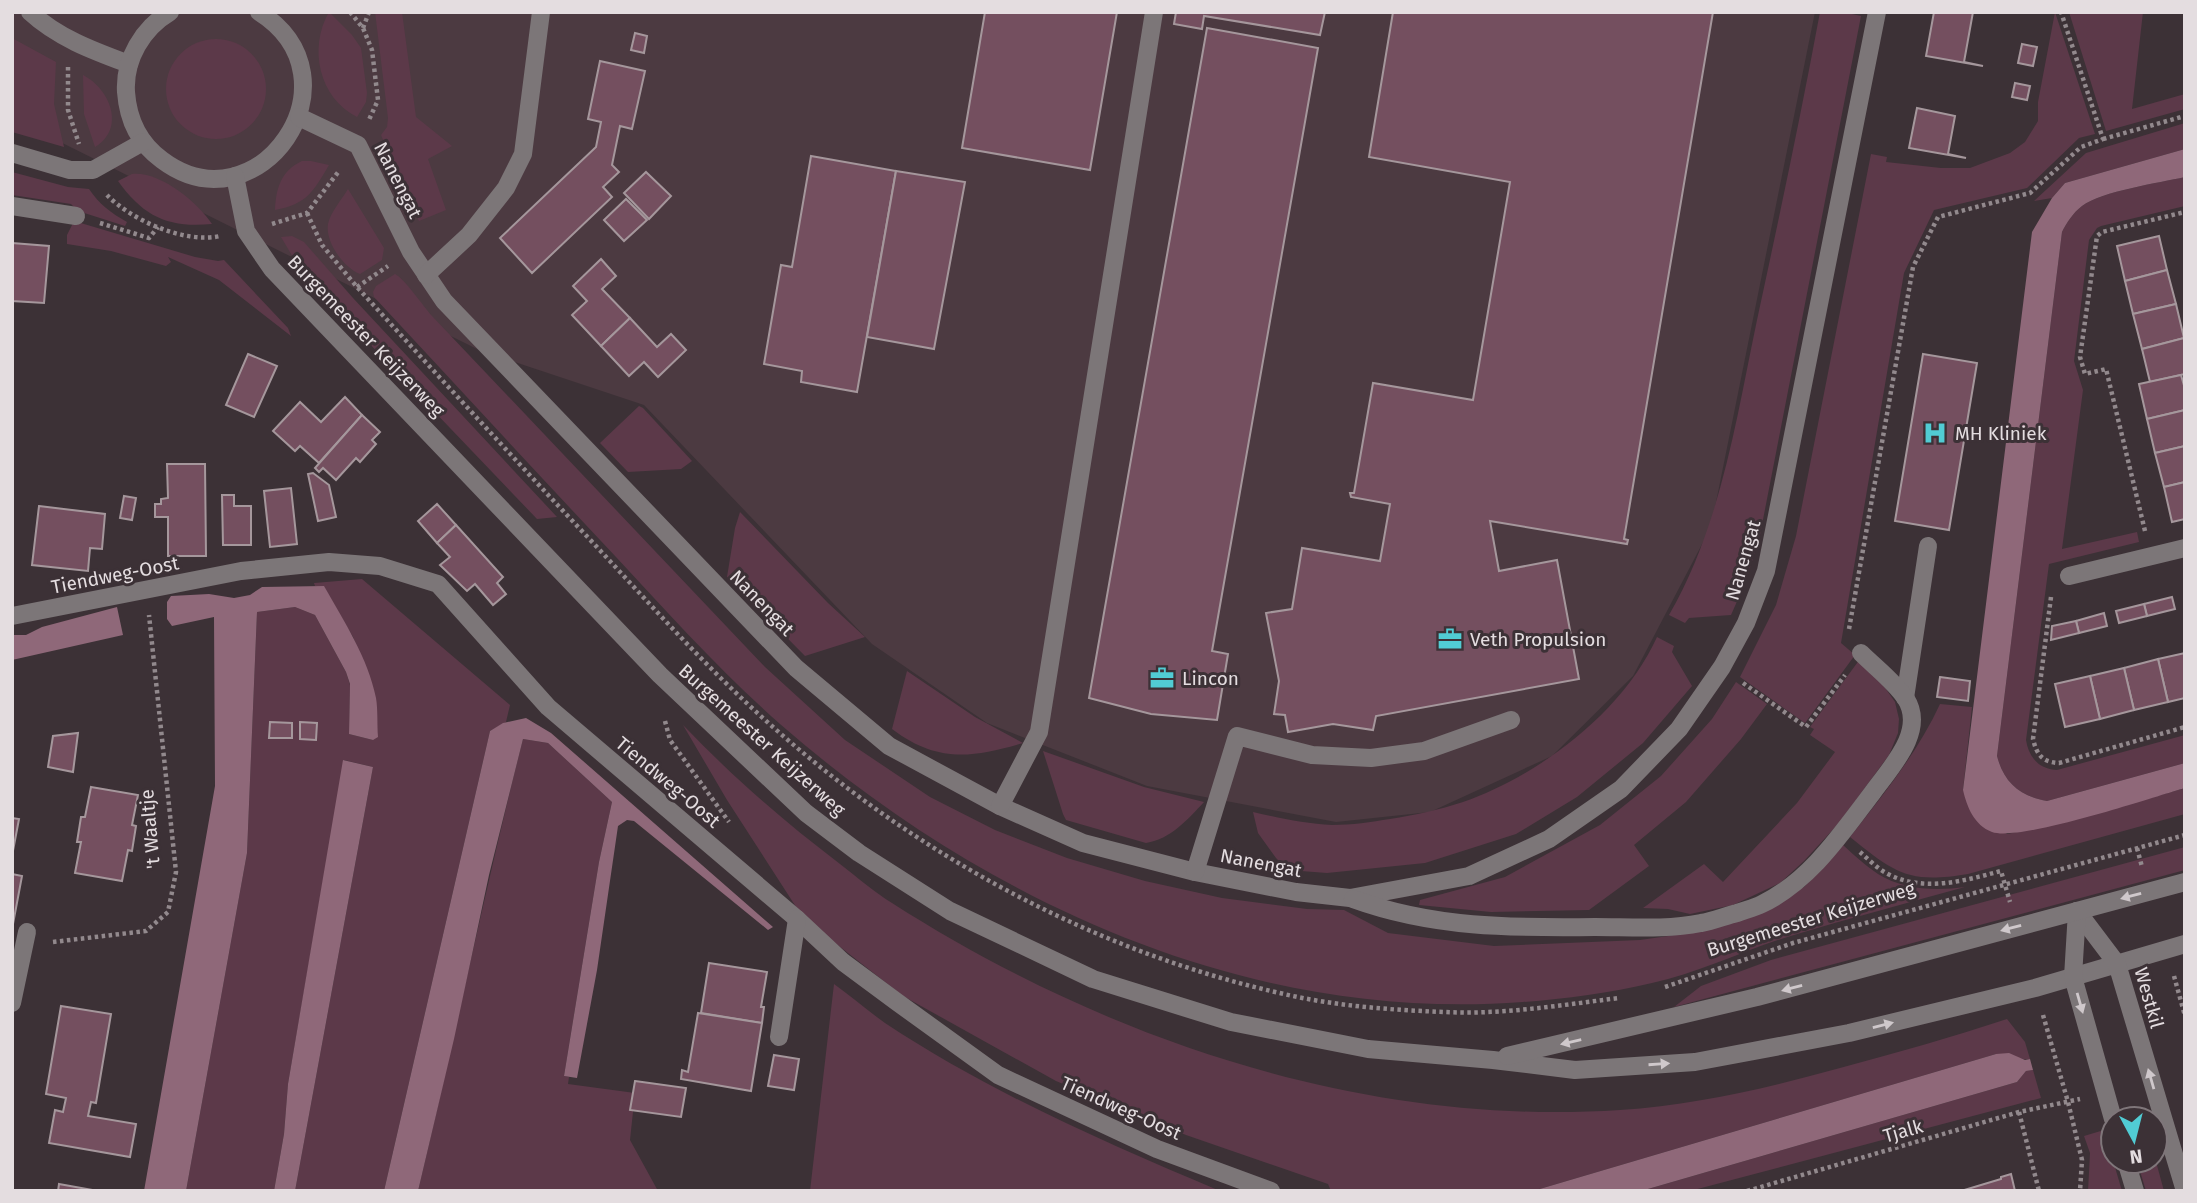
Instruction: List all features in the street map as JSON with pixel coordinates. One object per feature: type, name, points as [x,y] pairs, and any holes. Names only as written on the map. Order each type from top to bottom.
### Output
[{"type":"street","points":[[30,12],[41,22],[76,43],[129,64]]},
{"type":"street","points":[[170,12],[140,41],[129,64],[127,105],[133,124],[144,142],[162,160],[184,172],[201,177],[235,176],[262,164],[274,155],[293,131],[299,117],[303,101],[301,68],[296,52],[281,19],[258,12]]},
{"type":"street","points":[[426,275],[476,225],[506,188],[523,154],[541,12]]},
{"type":"street","points":[[1000,806],[1039,732],[1154,12]]},
{"type":"street","name":"Nanengat","points":[[1350,898],[1469,876],[1549,839],[1621,789],[1679,729],[1723,667],[1746,624],[1766,571],[1877,12]]},
{"type":"street","name":"Nanengat","points":[[299,117],[358,145],[411,252],[444,301],[796,668],[889,746],[1000,806],[1083,844],[1195,872],[1296,892],[1350,898],[1387,911],[1489,927],[1678,927],[1703,923],[1761,905],[1798,882],[1840,836],[1889,770],[1911,734],[1913,716],[1905,698]]},
{"type":"street","points":[[12,153],[70,170],[93,170],[144,142]]},
{"type":"street","name":"Burgemeester Keijzerweg","points":[[235,176],[246,231],[272,269],[660,675],[806,813],[859,853],[950,911],[1093,979],[1231,1022],[1367,1049],[1576,1070],[1695,1062],[1849,1033],[2073,976],[2185,944]]},
{"type":"street","points":[[12,206],[76,216]]},
{"type":"street","points":[[1905,698],[1928,546]]},
{"type":"street","points":[[2069,576],[2185,548]]},
{"type":"street","name":"Tiendweg-Oost","points":[[12,616],[241,571],[329,562],[380,566],[438,584],[548,707],[797,919],[843,962],[998,1075],[1157,1150],[1271,1191]]},
{"type":"street","points":[[1861,653],[1905,698]]},
{"type":"street","points":[[1195,872],[1237,736],[1311,755],[1371,758],[1424,751],[1511,720]]},
{"type":"street","name":"Burgemeester Keijzerweg","points":[[1493,1060],[1757,997],[2185,882]]},
{"type":"street","points":[[2077,911],[2073,976],[2109,1105]]},
{"type":"street","name":"Westkil","points":[[2077,911],[2117,964],[2185,1191]]},
{"type":"street","points":[[779,1037],[797,919]]},
{"type":"street","points":[[12,1003],[25,941]]},
{"type":"path","points":[[363,27],[369,12]]},
{"type":"path","points":[[2061,12],[2103,139]]},
{"type":"path","points":[[76,43],[68,68],[68,110],[77,141],[109,197],[141,221],[158,227],[208,239],[246,231]]},
{"type":"path","points":[[1754,690],[1806,727],[1861,653],[1847,641],[1913,267],[1938,217],[2030,193],[2081,147],[2185,116]]},
{"type":"path","points":[[2151,556],[2106,369],[2085,374],[2080,357],[2097,236],[2102,232],[2185,212]]},
{"type":"path","name":"Burgemeester Keijzerweg","points":[[246,231],[307,213],[322,245],[357,287],[411,252]]},
{"type":"path","points":[[76,216],[149,239],[158,227]]},
{"type":"path","points":[[2069,576],[2053,580],[2033,739],[2041,758],[2059,763],[2185,727]]},
{"type":"path","name":"'t Waaltje","points":[[25,941],[55,942],[146,931],[168,912],[176,872],[146,590]]},
{"type":"path","points":[[660,675],[663,710],[670,740],[736,831]]},
{"type":"path","name":"Burgemeester Keijzerweg","points":[[1653,991],[1793,943],[2185,835]]},
{"type":"path","points":[[1840,836],[1887,873],[1926,885],[1960,881],[2001,871],[2004,884]]},
{"type":"path","points":[[1446,1013],[1504,1012],[1628,997]]},
{"type":"path","points":[[2048,1034],[2082,1160],[2080,1191]]},
{"type":"path","name":"Tjalk","points":[[1747,1191],[2019,1112],[2068,1102]]},
{"type":"path","points":[[2019,1112],[2039,1191]]},
{"type":"shaded area","points":[[12,12],[1815,12],[1711,527],[1633,676],[1552,756],[1430,812],[1336,822],[1147,786],[987,723],[872,644],[644,405],[479,350],[12,118]]},
{"type":"shaded area","points":[[329,12],[361,48],[367,93],[366,102],[357,117],[344,109],[334,98],[321,71],[319,41]]},
{"type":"shaded area","points":[[375,12],[402,12],[416,117],[452,146],[428,159],[446,210],[419,221],[381,135],[387,127],[388,118]]},
{"type":"shaded area","points":[[1820,12],[1843,12],[1861,16],[1760,535],[1746,581],[1731,615],[1689,618],[1685,623],[1669,615],[1702,545],[1725,471]]},
{"type":"shaded area","points":[[2055,12],[2095,134],[2079,138],[2027,188],[1934,210],[1904,273],[1841,643],[1855,655],[1805,723],[1740,677],[1776,605],[1796,536],[1871,154],[1887,157],[1886,162],[1970,168],[2010,153],[2025,142],[2038,121],[2038,102]]},
{"type":"shaded area","points":[[2069,12],[2143,12],[2132,109],[2185,94],[2185,109],[2106,131]]},
{"type":"shaded area","points":[[12,38],[56,62],[54,104],[64,147],[12,132]]},
{"type":"shaded area","points":[[216,39],[235,43],[251,54],[262,70],[266,89],[262,108],[251,124],[235,135],[216,139],[197,135],[181,124],[170,108],[166,89],[170,70],[181,54],[197,43]]},
{"type":"shaded area","points":[[83,75],[101,89],[111,109],[110,130],[95,147],[84,114]]},
{"type":"shaded area","points":[[2185,123],[2185,149],[2065,183],[2052,198],[2034,201],[2086,153]]},
{"type":"shaded area","points":[[2185,149],[2185,177],[2117,192],[2091,201],[2076,212],[2062,232],[1997,756],[2004,774],[2014,787],[2029,796],[2047,801],[2185,763],[2185,788],[2056,825],[2029,831],[1992,832],[1980,825],[1972,815],[1963,790],[2032,232],[2052,198],[2065,183]]},
{"type":"shaded area","points":[[302,161],[329,165],[318,183],[302,200],[275,210],[284,175]]},
{"type":"shaded area","points":[[12,172],[68,187],[89,189],[106,208],[127,222],[125,226],[78,211],[71,204],[12,195]]},
{"type":"shaded area","points":[[132,174],[143,174],[166,183],[197,206],[212,224],[182,224],[158,218],[137,203],[118,181]]},
{"type":"shaded area","points":[[2185,177],[2185,206],[2101,226],[2089,240],[2074,361],[2083,390],[2062,549],[2137,532],[2139,542],[2049,564],[2026,740],[2030,752],[2040,765],[2057,770],[2185,735],[2185,763],[2047,801],[2037,799],[2014,787],[2004,774],[1997,756],[2062,232],[2076,212],[2091,201],[2117,192]]},
{"type":"shaded area","points":[[348,189],[384,248],[382,260],[360,274],[337,254],[329,239],[328,224],[331,215]]},
{"type":"shaded area","points":[[74,221],[195,257],[224,260],[288,328],[291,336],[219,280],[168,257],[171,262],[166,266],[111,251],[67,244],[67,235]]},
{"type":"shaded area","points":[[292,236],[304,242],[557,517],[537,519],[320,292],[297,264],[281,237]]},
{"type":"shaded area","points":[[395,274],[765,667],[845,740],[930,797],[995,830],[1067,858],[1145,881],[1222,898],[1307,909],[1344,910],[1388,933],[1494,946],[1640,940],[1703,931],[1804,887],[1843,845],[1878,874],[1898,883],[1931,889],[1965,887],[1794,935],[1670,979],[1604,993],[1523,1002],[1420,1003],[1320,992],[1221,970],[1125,938],[1032,896],[943,845],[859,788],[758,705],[676,621],[374,297],[376,286]]},
{"type":"shaded area","points":[[639,406],[692,461],[681,469],[628,472],[600,443]]},
{"type":"shaded area","points":[[740,512],[828,603],[865,637],[805,656],[727,577]]},
{"type":"shaded area","points":[[362,579],[510,705],[506,722],[490,731],[384,1191],[295,1191],[373,767],[344,760],[288,1084],[284,1134],[274,1191],[186,1191],[247,853],[257,612],[295,607],[315,615],[346,672],[350,685],[349,734],[373,740],[368,674],[353,637],[324,587],[315,586],[314,583]]},
{"type":"shaded area","points":[[324,586],[367,669],[376,698],[378,737],[373,740],[349,734],[350,684],[315,615],[295,607],[257,612],[247,853],[186,1191],[144,1191],[215,786],[214,617],[172,626],[167,619],[167,602],[171,596],[209,594],[234,598],[250,595],[262,587]]},
{"type":"shaded area","points":[[117,607],[123,635],[12,660],[12,635],[26,635],[42,627]]},
{"type":"shaded area","points":[[1657,637],[1674,646],[1672,652],[1692,686],[1643,743],[1577,797],[1516,834],[1425,863],[1327,873],[1288,870],[1258,833],[1253,812],[1312,823],[1354,824],[1436,810],[1492,790],[1549,758],[1601,715],[1642,665]]},
{"type":"shaded area","points":[[1860,659],[1879,679],[1895,702],[1899,719],[1898,733],[1889,755],[1839,823],[1780,883],[1733,905],[1690,914],[1668,909],[1643,908],[1704,864],[1723,882],[1797,803],[1835,752],[1810,735],[1814,729],[1810,727]]},
{"type":"shaded area","points":[[907,671],[975,717],[1023,743],[987,752],[955,754],[924,748],[908,740],[892,729]]},
{"type":"shaded area","points":[[1736,682],[1767,704],[1741,739],[1686,802],[1634,845],[1649,866],[1589,910],[1491,912],[1419,905],[1420,900],[1505,877],[1600,825],[1661,776],[1712,719]]},
{"type":"shaded area","points":[[1940,704],[1972,707],[1963,790],[2007,834],[2066,822],[2185,788],[2185,814],[1968,874],[1931,878],[1903,873],[1850,837],[1911,756]]},
{"type":"shaded area","points":[[526,718],[551,733],[773,927],[768,930],[634,821],[627,820],[618,826],[597,970],[577,1078],[564,1076],[599,862],[612,802],[548,743],[523,739],[489,875],[418,1191],[384,1191],[490,731],[503,723]]},
{"type":"shaded area","points":[[683,725],[721,763],[798,831],[892,903],[974,952],[1060,996],[1149,1033],[1240,1064],[1334,1088],[1428,1104],[1524,1112],[1648,1108],[1731,1095],[1786,1082],[1903,1051],[2007,1019],[2025,1042],[2030,1059],[1996,1054],[1533,1191],[1331,1191],[1328,1184],[1186,1135],[1056,1081],[903,996],[812,925],[798,910],[727,800]]},
{"type":"shaded area","points":[[523,739],[548,743],[612,802],[599,862],[564,1076],[569,1077],[568,1084],[635,1093],[630,1140],[658,1191],[418,1191]]},
{"type":"shaded area","points":[[1043,751],[1144,787],[1204,802],[1171,833],[1146,843],[1066,820]]},
{"type":"shaded area","points":[[343,760],[373,767],[295,1191],[274,1191],[284,1134],[288,1084]]},
{"type":"shaded area","points":[[2185,847],[2185,870],[1674,1007],[1701,986],[1771,960]]},
{"type":"shaded area","points":[[834,984],[885,1023],[965,1072],[1091,1135],[1220,1191],[810,1191]]},
{"type":"shaded area","points":[[2009,1053],[2025,1060],[2030,1059],[2033,1070],[2026,1071],[2017,1082],[1641,1191],[1533,1191],[1996,1054]]},
{"type":"shaded area","points":[[2033,1070],[2041,1098],[1690,1191],[1641,1191],[2017,1082],[2026,1071]]},
{"type":"shaded area","points":[[2099,1132],[2099,1175],[2117,1175],[2122,1191],[2088,1191],[2090,1153],[2084,1136]]},
{"type":"shaded area","points":[[2141,1175],[2160,1175],[2164,1191],[2146,1191]]},
{"type":"building","points":[[985,12],[1117,12],[1090,170],[962,148]]},
{"type":"building","points":[[1176,12],[1325,12],[1320,35],[1204,16],[1202,29],[1174,24]]},
{"type":"building","points":[[1393,12],[1713,12],[1624,539],[1628,540],[1627,544],[1490,521],[1499,571],[1557,560],[1579,679],[1376,716],[1373,730],[1333,724],[1288,732],[1285,715],[1274,714],[1279,681],[1266,613],[1292,609],[1302,548],[1380,561],[1390,504],[1351,497],[1350,493],[1354,493],[1373,383],[1473,400],[1510,182],[1369,157]]},
{"type":"building","points":[[1934,12],[1973,12],[1964,62],[1983,66],[1926,56]]},
{"type":"building","points":[[1207,28],[1318,48],[1212,651],[1228,654],[1217,720],[1151,714],[1089,698]]},
{"type":"building","points":[[635,33],[647,36],[644,53],[631,50]]},
{"type":"building","points":[[2022,44],[2037,47],[2033,66],[2018,63]]},
{"type":"building","points":[[600,61],[645,71],[632,129],[620,126],[612,165],[619,172],[603,187],[612,197],[532,273],[500,238],[596,147],[601,122],[588,119]]},
{"type":"building","points":[[2015,83],[2030,86],[2027,100],[2012,97]]},
{"type":"building","points":[[1917,108],[1955,116],[1948,154],[1966,158],[1909,148]]},
{"type":"building","points":[[811,156],[896,171],[857,392],[801,382],[802,371],[764,364],[781,265],[792,267]]},
{"type":"building","points":[[896,171],[965,182],[934,349],[867,337]]},
{"type":"building","points":[[646,172],[671,196],[649,219],[624,193]]},
{"type":"building","points":[[626,199],[647,220],[624,241],[604,220]]},
{"type":"building","points":[[2159,236],[2167,270],[2125,281],[2117,246]]},
{"type":"building","points":[[12,243],[49,246],[44,303],[12,301]]},
{"type":"building","points":[[601,259],[616,276],[602,289],[630,318],[601,346],[572,315],[587,301],[573,286]]},
{"type":"building","points":[[2167,270],[2176,304],[2133,314],[2125,281]]},
{"type":"building","points":[[2176,304],[2184,338],[2142,349],[2133,314]]},
{"type":"building","points":[[630,318],[657,347],[671,334],[686,350],[658,377],[644,362],[629,376],[601,346]]},
{"type":"building","points":[[2184,338],[2185,374],[2150,382],[2142,349]]},
{"type":"building","points":[[248,354],[277,366],[254,417],[226,405]]},
{"type":"building","points":[[1923,354],[1977,363],[1949,530],[1895,521]]},
{"type":"building","points":[[2181,375],[2185,389],[2185,410],[2147,419],[2139,384]]},
{"type":"building","points":[[345,397],[362,415],[319,463],[300,446],[295,451],[273,431],[300,402],[321,422]]},
{"type":"building","points":[[2185,410],[2185,446],[2155,453],[2147,419]]},
{"type":"building","points":[[362,415],[380,432],[372,440],[376,444],[360,462],[356,458],[336,480],[323,468],[319,472],[315,468]]},
{"type":"building","points":[[2185,446],[2185,482],[2164,487],[2155,453]]},
{"type":"building","points":[[167,464],[205,464],[206,556],[168,556],[168,517],[155,517],[155,504],[161,504],[161,499],[168,498]]},
{"type":"building","points":[[313,473],[329,485],[336,517],[318,521],[308,474]]},
{"type":"building","points":[[2185,482],[2185,519],[2172,522],[2164,487]]},
{"type":"building","points":[[291,488],[297,544],[270,547],[264,491]]},
{"type":"building","points":[[222,495],[234,495],[234,506],[251,506],[251,545],[223,545]]},
{"type":"building","points":[[124,496],[136,498],[132,520],[120,518]]},
{"type":"building","points":[[437,504],[456,525],[437,543],[418,521]]},
{"type":"building","points":[[39,506],[105,514],[102,549],[90,548],[88,571],[32,565]]},
{"type":"building","points":[[456,525],[503,577],[497,583],[506,594],[493,605],[475,584],[467,591],[440,565],[450,557],[437,543]]},
{"type":"building","points":[[2172,597],[2175,609],[2147,616],[2144,604]]},
{"type":"building","points":[[2144,604],[2147,616],[2119,623],[2116,611]]},
{"type":"building","points":[[2104,613],[2107,626],[2079,633],[2076,621]]},
{"type":"building","points":[[2076,621],[2079,633],[2051,640],[2052,626]]},
{"type":"building","points":[[2185,653],[2185,698],[2168,702],[2158,659]]},
{"type":"building","points":[[2158,659],[2168,702],[2134,710],[2124,668]]},
{"type":"building","points":[[2124,668],[2134,710],[2100,719],[2090,676]]},
{"type":"building","points":[[2090,676],[2100,719],[2065,727],[2055,684]]},
{"type":"building","points":[[1940,677],[1970,681],[1968,701],[1937,697]]},
{"type":"building","points":[[270,722],[292,723],[292,738],[269,738]]},
{"type":"building","points":[[300,722],[317,723],[316,740],[300,739]]},
{"type":"building","points":[[78,733],[73,772],[48,767],[53,736]]},
{"type":"building","points":[[91,787],[138,795],[132,825],[136,826],[132,851],[128,850],[122,881],[75,873],[81,842],[77,842],[81,817],[85,817]]},
{"type":"building","points":[[12,818],[19,819],[12,856]]},
{"type":"building","points":[[12,874],[22,876],[13,924],[12,924]]},
{"type":"building","points":[[709,963],[767,972],[761,1007],[764,1007],[762,1023],[701,1013]]},
{"type":"building","points":[[61,1006],[111,1014],[96,1103],[91,1102],[88,1116],[136,1124],[130,1157],[49,1143],[55,1110],[63,1112],[66,1098],[46,1094]]},
{"type":"building","points":[[698,1013],[762,1023],[751,1091],[681,1079],[682,1070],[688,1072]]},
{"type":"building","points":[[774,1055],[799,1059],[794,1090],[768,1086]]},
{"type":"building","points":[[635,1081],[686,1088],[681,1117],[630,1110]]},
{"type":"building","points":[[2011,1174],[2015,1191],[1961,1191],[2001,1179]]},
{"type":"building","points":[[59,1184],[98,1191],[58,1191]]},
{"type":"place","name":"MH Kliniek","points":[[1935,433]]},
{"type":"place","name":"Veth Propulsion","points":[[1450,639]]},
{"type":"place","name":"Lincon","points":[[1162,678]]}]
